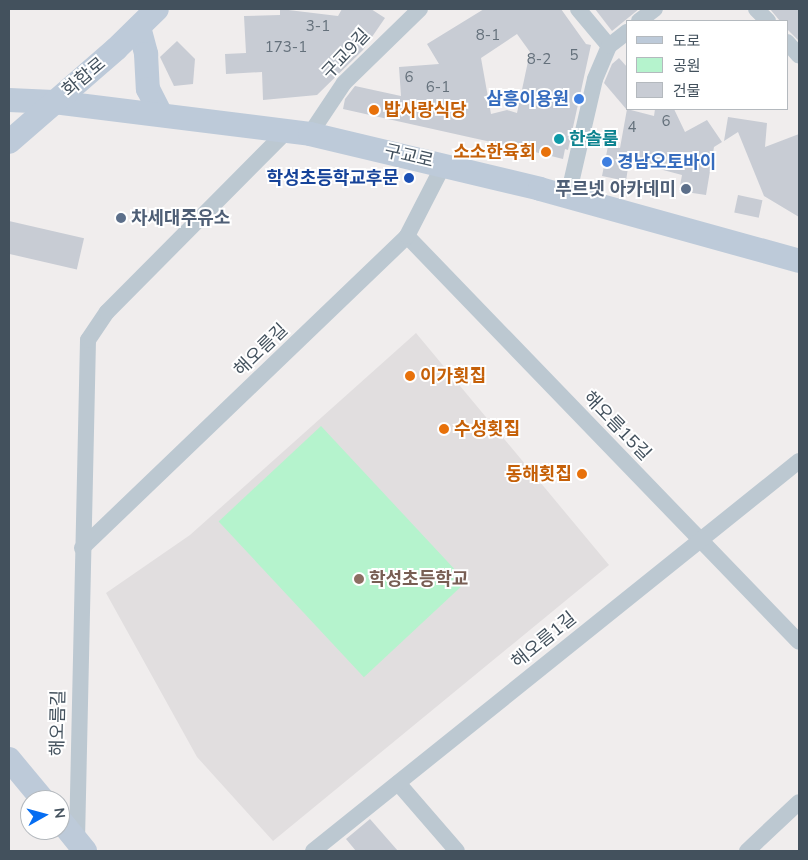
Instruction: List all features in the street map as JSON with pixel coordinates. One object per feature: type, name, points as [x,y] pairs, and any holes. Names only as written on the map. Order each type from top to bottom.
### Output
[{"type":"main road","name":"화합로","points":[[9,142],[157,9]]},
{"type":"main road","points":[[139,27],[146,54],[148,89],[161,115]]},
{"type":"main road","name":"구교로","points":[[9,100],[54,102],[298,132],[444,164],[568,196],[799,261]]},
{"type":"main road","points":[[9,759],[35,790]]},
{"type":"main road","points":[[70,832],[81,846]]},
{"type":"street","name":"구교9길","points":[[298,132],[344,83],[420,9]]},
{"type":"street","points":[[578,9],[609,46]]},
{"type":"street","points":[[641,20],[655,9]]},
{"type":"street","points":[[756,9],[767,20]]},
{"type":"street","points":[[568,196],[594,79],[609,46],[626,33]]},
{"type":"street","points":[[788,43],[799,56]]},
{"type":"street","name":"해오름길","points":[[81,846],[82,548],[88,340],[107,312],[298,132]]},
{"type":"street","name":"해오름길","points":[[82,548],[407,236],[444,164]]},
{"type":"street","name":"해오름15길","points":[[407,236],[699,541],[799,642]]},
{"type":"street","name":"해오름1길","points":[[313,851],[799,461]]},
{"type":"street","points":[[398,783],[457,851]]},
{"type":"street","points":[[747,851],[799,802]]},
{"type":"shaded area","name":"학성초등학교","points":[[416,333],[609,565],[273,841],[197,757],[106,593],[190,535]]},
{"type":"green space","points":[[321,426],[466,582],[364,677],[219,521]]},
{"type":"building","points":[[280,9],[338,16],[342,9],[371,9],[385,18],[363,50],[317,95],[263,100],[262,72],[226,74],[225,54],[246,53],[244,16],[280,15]]},
{"type":"building","points":[[484,9],[561,9],[586,44],[591,45],[568,150],[565,149],[563,159],[531,151],[530,154],[508,149],[509,146],[343,109],[345,99],[355,86],[401,96],[399,67],[439,64],[427,44]],"holes":[[[517,34],[530,52],[517,113],[507,110],[491,114],[481,58]]]},
{"type":"building","points":[[595,9],[639,9],[612,31]]},
{"type":"building","points":[[770,9],[799,9],[799,41],[788,30],[788,20],[779,20]]},
{"type":"building","points":[[177,41],[195,59],[193,84],[174,86],[160,57]]},
{"type":"building","points":[[619,58],[626,66],[626,109],[604,83],[612,64]]},
{"type":"building","points":[[627,110],[654,116],[655,110],[674,110],[685,132],[707,120],[722,142],[714,147],[706,195],[679,191],[682,175],[629,161],[626,181],[602,176],[608,146],[620,148]]},
{"type":"building","points":[[728,117],[767,123],[765,147],[799,134],[799,217],[764,196],[738,132],[724,141]]},
{"type":"building","points":[[738,195],[762,200],[759,218],[734,213]]},
{"type":"building","points":[[9,221],[84,238],[77,270],[9,254]]},
{"type":"building","points":[[370,819],[398,851],[356,851],[346,839]]},
{"type":"place","name":"삼흥이용원","points":[[579,99]]},
{"type":"place","name":"밥사랑식당","points":[[374,110]]},
{"type":"place","name":"한솔룸","points":[[559,139]]},
{"type":"place","name":"소소한육회","points":[[546,152]]},
{"type":"place","name":"경남오토바이","points":[[607,162]]},
{"type":"place","name":"학성초등학교후문","points":[[409,178]]},
{"type":"place","name":"푸르넷 아카데미","points":[[686,189]]},
{"type":"place","name":"차세대주유소","points":[[121,218]]},
{"type":"place","name":"이가횟집","points":[[410,376]]},
{"type":"place","name":"수성횟집","points":[[444,429]]},
{"type":"place","name":"동해횟집","points":[[582,474]]},
{"type":"place","name":"학성초등학교","points":[[359,579]]}]
